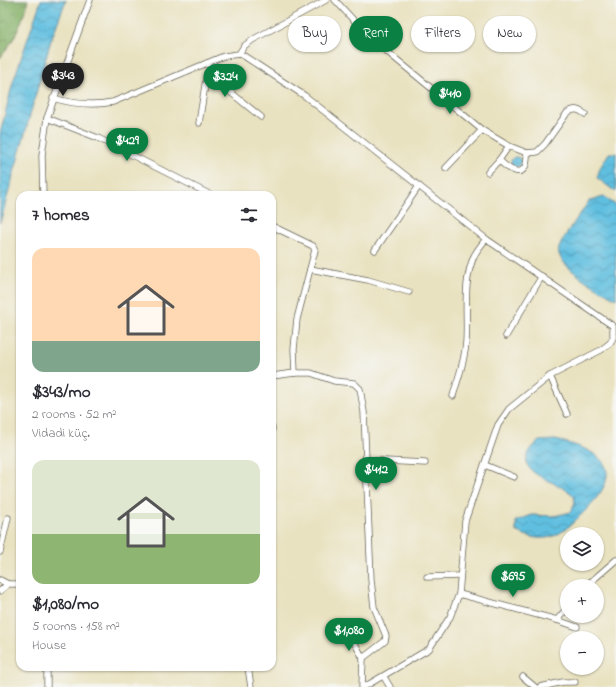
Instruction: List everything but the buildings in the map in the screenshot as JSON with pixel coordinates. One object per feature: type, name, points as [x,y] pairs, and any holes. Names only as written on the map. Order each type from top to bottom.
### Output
[{"type":"street","points":[[43,191],[42,155],[47,118],[53,98],[90,0]]},
{"type":"street","points":[[238,54],[244,46],[254,39],[326,0]]},
{"type":"street","points":[[335,0],[368,36],[482,130],[509,146],[527,153],[537,152],[572,109],[578,109],[585,114]]},
{"type":"street","points":[[53,98],[78,104],[101,104],[113,102],[224,56],[238,54],[261,66],[305,96],[486,239],[610,323],[615,330],[610,343],[601,350],[550,376],[503,415],[498,425],[464,526],[459,594],[450,617],[432,645],[384,677],[363,687],[363,658],[351,637]]},
{"type":"street","points":[[207,63],[224,86],[261,117]]},
{"type":"street","points":[[199,123],[206,79],[211,69]]},
{"type":"street","points":[[47,118],[98,138],[203,191]]},
{"type":"street","points":[[446,168],[482,130]]},
{"type":"street","points":[[488,172],[509,146]]},
{"type":"street","points":[[499,160],[509,170],[515,172],[522,171],[527,162],[527,153]]},
{"type":"street","points":[[375,250],[419,186]]},
{"type":"street","points":[[276,228],[312,246],[314,255],[297,320],[294,349],[295,372]]},
{"type":"street","points":[[453,396],[464,353],[466,293],[470,270],[474,256],[486,239]]},
{"type":"street","points":[[310,269],[368,280],[409,292]]},
{"type":"street","points":[[506,336],[542,276]]},
{"type":"street","points":[[276,375],[295,372],[311,373],[334,381],[358,385],[363,407],[371,580],[374,607],[386,636],[384,641],[363,658]]},
{"type":"street","points":[[550,376],[567,414]]},
{"type":"street","points":[[366,460],[425,463]]},
{"type":"street","points":[[485,465],[514,477]]},
{"type":"street","points":[[0,552],[8,518]]},
{"type":"street","points":[[594,579],[616,560]]},
{"type":"street","points":[[427,576],[460,576]]},
{"type":"street","points":[[0,580],[8,584],[16,584]]},
{"type":"street","points":[[0,591],[8,584]]},
{"type":"street","points":[[459,594],[557,620],[577,627]]},
{"type":"street","points":[[557,620],[560,616]]},
{"type":"street","points":[[47,671],[47,687]]},
{"type":"street","points":[[249,671],[251,687]]},
{"type":"street","points":[[384,677],[390,687]]},
{"type":"street","points":[[523,677],[535,687]]},
{"type":"street","points":[[540,687],[563,682],[575,682]]},
{"type":"green space","points":[[0,0],[28,0],[17,31],[10,45],[0,58]]},
{"type":"water","points":[[41,0],[66,0],[51,40],[0,223],[0,134],[13,82]]},
{"type":"water","points":[[609,153],[616,153],[616,192],[597,178],[600,168]]},
{"type":"water","points":[[516,157],[521,162],[516,167],[511,162]]},
{"type":"water","points":[[604,197],[616,205],[616,299],[580,277],[564,262],[559,255],[559,248],[561,244],[589,201]]},
{"type":"water","points":[[555,440],[572,444],[591,452],[604,464],[607,472],[606,481],[602,489],[594,501],[577,519],[568,527],[560,527],[560,533],[556,535],[541,538],[525,535],[516,531],[516,521],[532,515],[554,516],[571,512],[575,503],[574,496],[536,474],[529,468],[526,461],[529,452],[539,441]]}]
